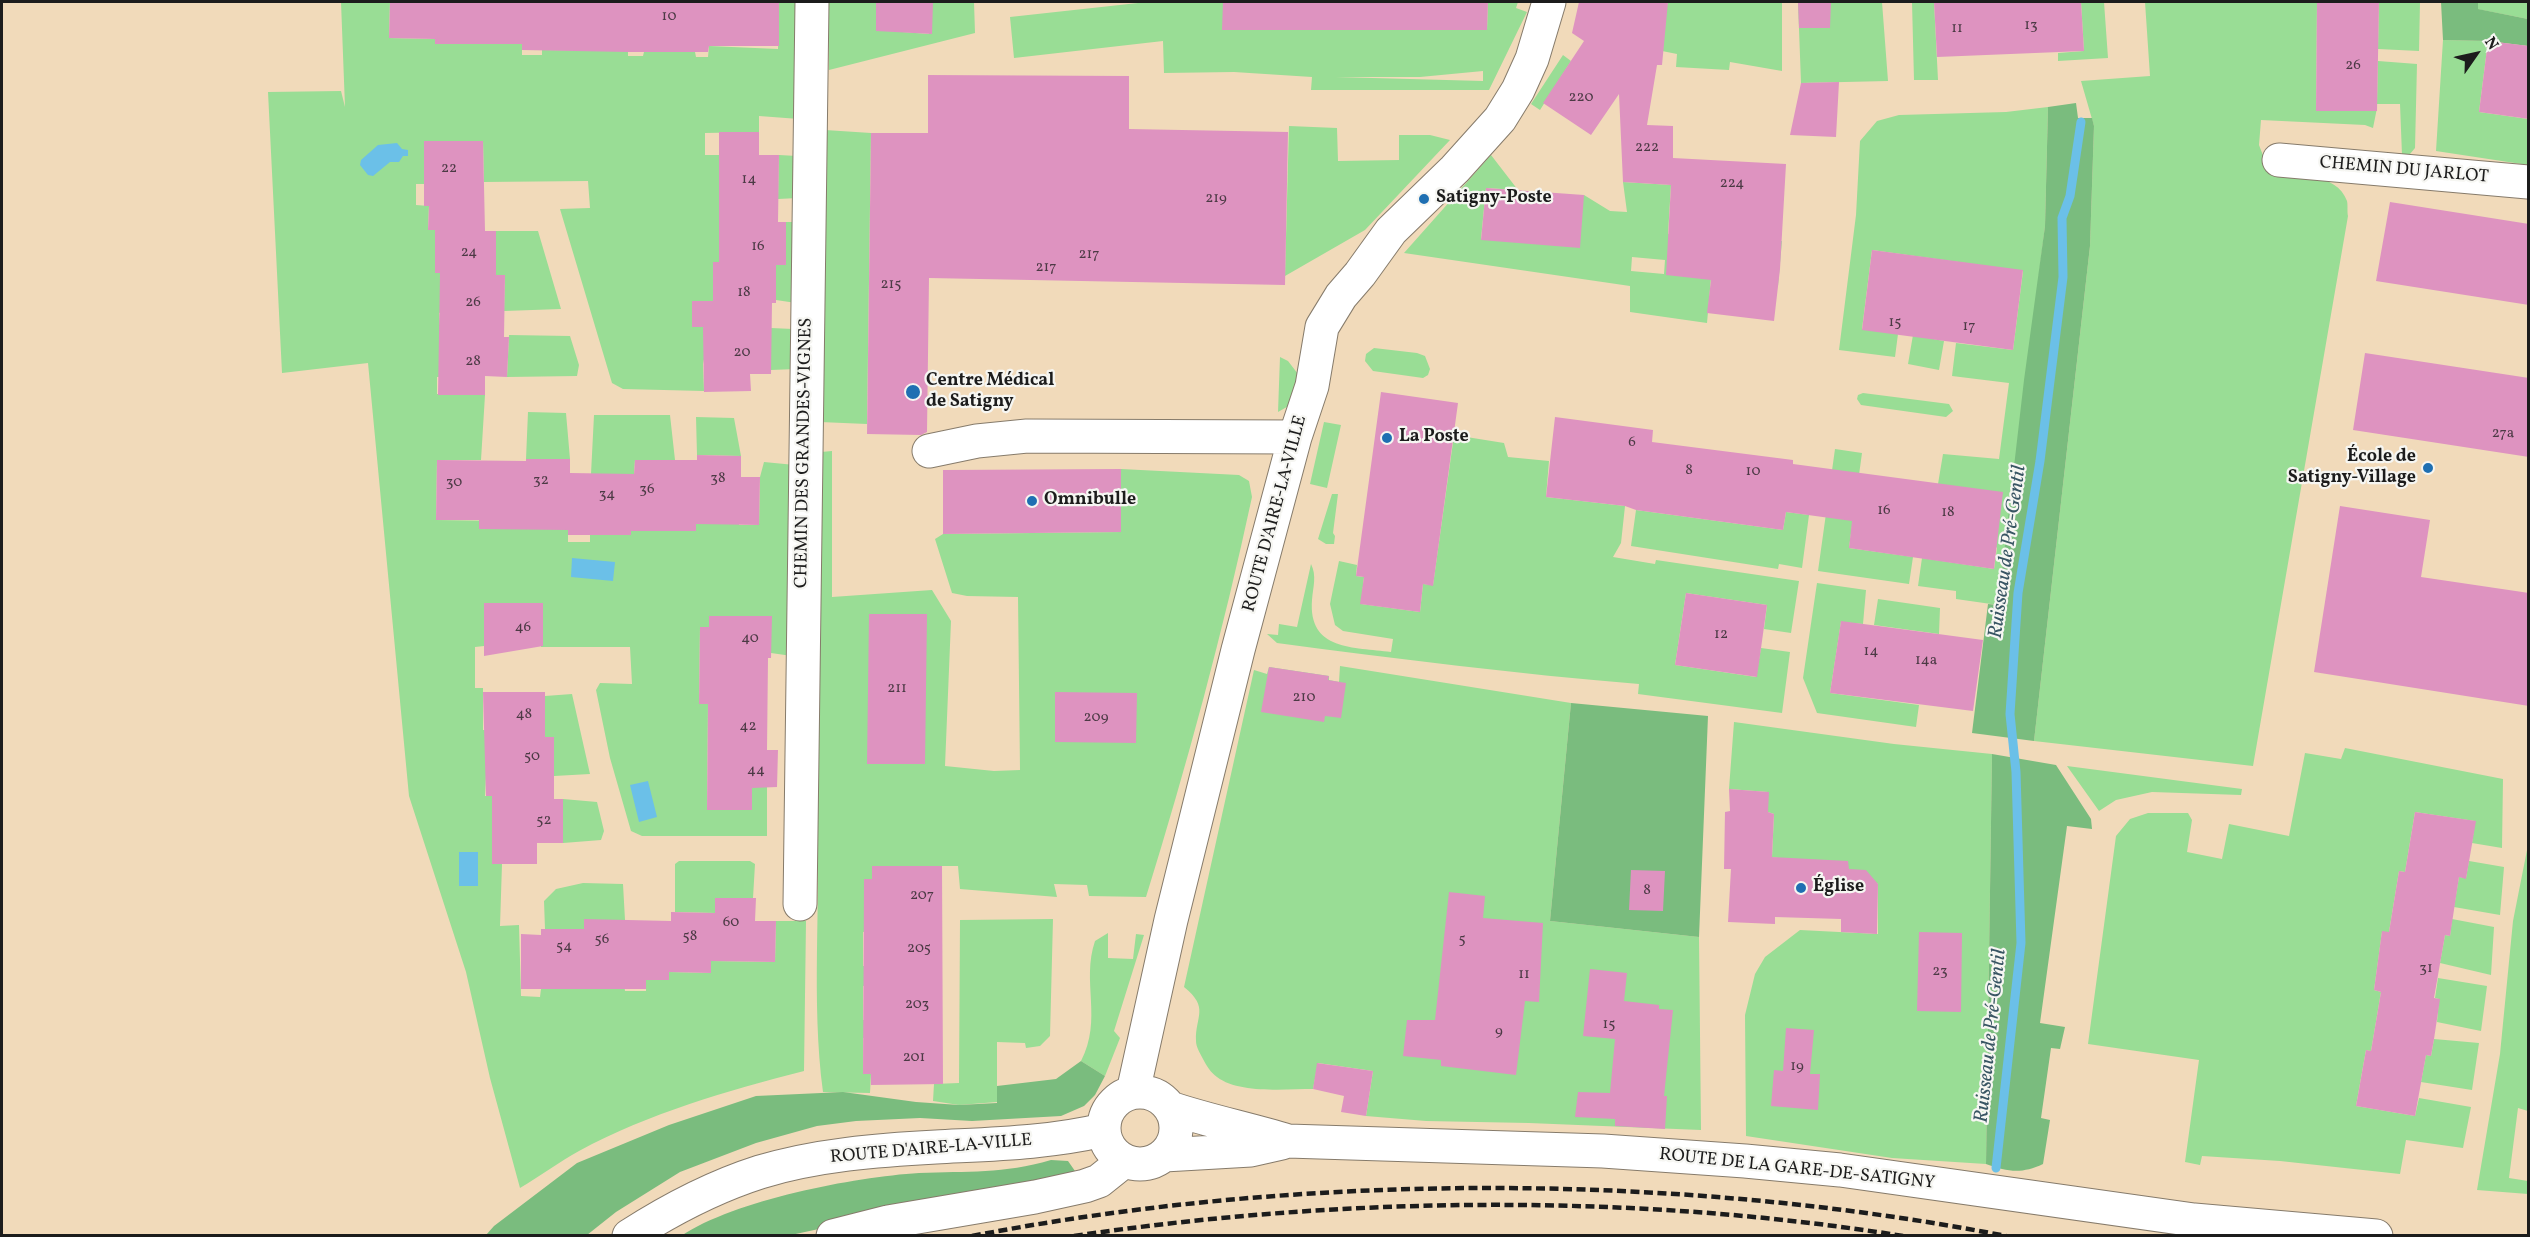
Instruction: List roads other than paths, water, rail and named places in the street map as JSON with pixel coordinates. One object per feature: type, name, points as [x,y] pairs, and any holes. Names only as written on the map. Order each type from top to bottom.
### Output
[{"type":"street","name":"CHEMIN DES GRANDES-VIGNES","points":[[800,904],[812,2]]},
{"type":"street","name":"ROUTE D'AIRE-LA-VILLE","points":[[1133,1092],[1171,920],[1238,650],[1295,437],[1312,386],[1322,327],[1341,296],[1391,231],[1455,169],[1500,119],[1518,90],[1532,59],[1549,2]]},
{"type":"street","name":"CHEMIN DU JARLOT","points":[[2279,160],[2529,182]]},
{"type":"street","points":[[929,451],[977,441],[1027,436],[1295,437]]},
{"type":"street","points":[[1133,1092],[1147,1092],[1159,1097],[1170,1108],[1175,1118],[1176,1129],[1173,1143],[1164,1155],[1153,1163],[1139,1165],[1124,1161],[1114,1154],[1106,1143],[1103,1130],[1105,1116],[1120,1097],[1133,1092]]},
{"type":"street","name":"ROUTE DE LA GARE-DE-SATIGNY","points":[[1170,1108],[1288,1141],[1603,1151],[1745,1161],[1840,1170],[2194,1220],[2376,1236]]},
{"type":"street","name":"ROUTE D'AIRE-LA-VILLE","points":[[630,1236],[666,1213],[711,1190],[761,1172],[860,1153],[1014,1143],[1103,1130]]},
{"type":"street","name":"ROUTE DE LA GARE-DE-SATIGNY","points":[[1164,1155],[1251,1150],[1288,1141]]},
{"type":"street","points":[[833,1236],[888,1222],[1035,1197],[1085,1186],[1099,1181],[1124,1161]]},
{"type":"water","points":[[397,143],[402,149],[408,150],[408,156],[403,156],[399,162],[390,162],[373,176],[368,175],[360,165],[361,160],[378,145]]},
{"type":"water","points":[[572,558],[615,562],[613,581],[571,577]]},
{"type":"water","points":[[648,781],[657,817],[639,822],[630,785]]},
{"type":"water","points":[[459,852],[478,852],[478,886],[459,886]]},
{"type":"waterway","name":"Ruisseau de Pré-Gentil","points":[[1996,1168],[2021,943],[2016,772],[2010,714],[2018,593],[2040,461],[2063,277],[2062,218],[2070,196],[2081,122]]},
{"type":"railway","points":[[972,1236],[1098,1215],[1227,1200],[1358,1191],[1489,1188],[1621,1191],[1752,1200],[1880,1215],[2006,1236]]},
{"type":"railway","points":[[1074,1236],[1279,1213],[1384,1207],[1489,1205],[1699,1212],[1802,1222],[1903,1236]]},
{"type":"place","name":"Satigny-Poste","points":[[1424,199]]},
{"type":"place","name":"Centre Médical de Satigny","points":[[913,392]]},
{"type":"place","name":"La Poste","points":[[1387,438]]},
{"type":"place","name":"École de Satigny-Village","points":[[2428,468]]},
{"type":"place","name":"Omnibulle","points":[[1032,501]]},
{"type":"place","name":"Église","points":[[1801,888]]}]
